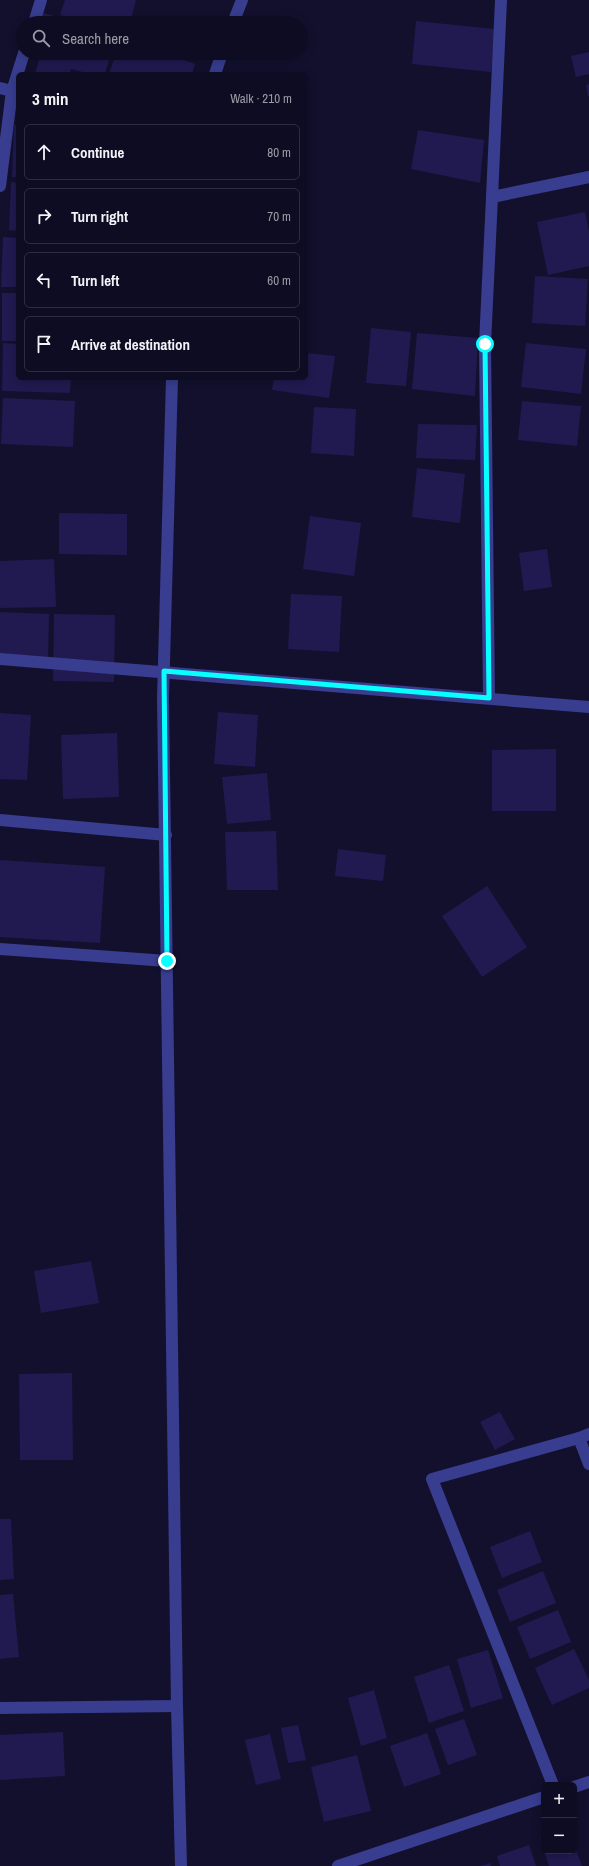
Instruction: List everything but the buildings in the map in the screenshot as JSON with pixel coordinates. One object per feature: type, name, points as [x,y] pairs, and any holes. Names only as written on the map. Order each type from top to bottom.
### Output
[{"type":"street","points":[[36,16],[41,0]]},
{"type":"street","points":[[236,16],[242,0]]},
{"type":"street","points":[[489,698],[485,344],[501,0]]},
{"type":"street","points":[[18,72],[22,60]]},
{"type":"street","points":[[216,72],[220,60]]},
{"type":"street","points":[[0,186],[12,90],[16,78]]},
{"type":"street","points":[[0,88],[12,90]]},
{"type":"street","points":[[492,197],[589,177]]},
{"type":"street","points":[[172,380],[164,671],[177,1706],[181,1866]]},
{"type":"street","points":[[0,659],[164,671],[589,707]]},
{"type":"street","points":[[0,820],[166,835]]},
{"type":"street","points":[[0,949],[167,961]]},
{"type":"street","points":[[552,1782],[432,1479],[584,1436],[589,1464]]},
{"type":"street","points":[[0,1708],[177,1706]]},
{"type":"street","points":[[577,1786],[589,1782]]},
{"type":"street","points":[[338,1866],[365,1862],[541,1798]]},
{"type":"route","points":[[167,961],[163,698],[164,671],[489,698],[485,344]]}]
